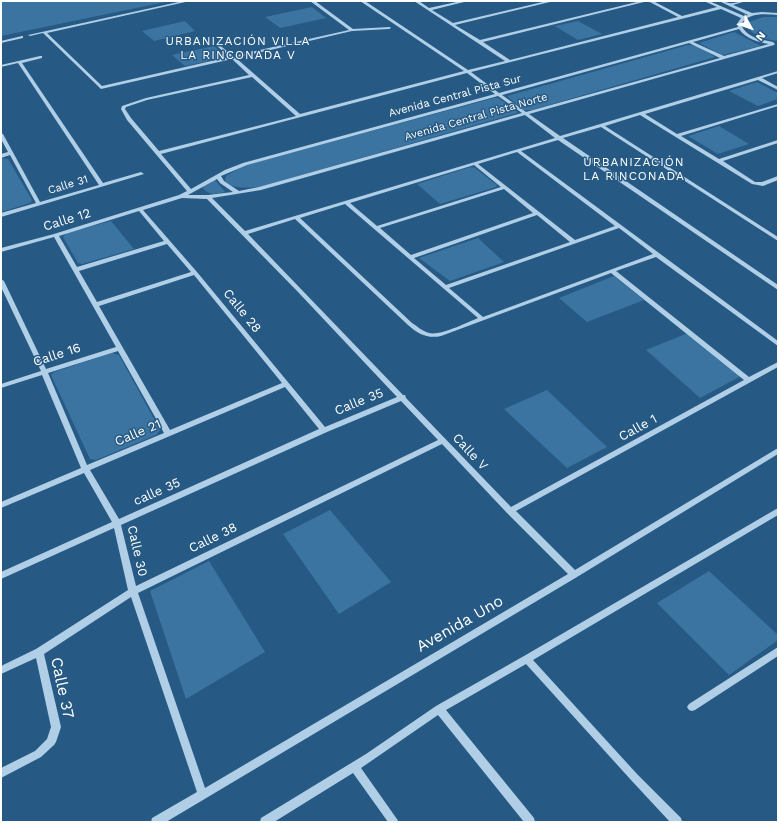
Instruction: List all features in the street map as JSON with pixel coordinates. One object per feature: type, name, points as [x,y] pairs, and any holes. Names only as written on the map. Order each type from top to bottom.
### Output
[{"type":"street","points":[[30,36],[188,1]]},
{"type":"street","points":[[312,1],[352,30]]},
{"type":"street","points":[[362,1],[468,72],[559,138],[778,288]]},
{"type":"street","points":[[416,1],[510,61]]},
{"type":"street","points":[[429,9],[466,1]]},
{"type":"street","points":[[452,24],[552,1]]},
{"type":"street","points":[[479,42],[646,1]]},
{"type":"street","points":[[650,1],[681,17]]},
{"type":"street","points":[[706,1],[744,18]]},
{"type":"street","points":[[721,1],[753,15]]},
{"type":"street","points":[[729,5],[744,1]]},
{"type":"street","points":[[159,153],[510,61],[720,8]]},
{"type":"street","points":[[776,44],[751,37],[739,28],[739,24],[744,18],[753,15],[778,14]]},
{"type":"street","points":[[44,32],[101,88],[352,30],[389,28]]},
{"type":"street","name":"Avenida Central Pista Sur","points":[[181,196],[218,176],[245,164],[739,28]]},
{"type":"street","points":[[1,42],[22,37]]},
{"type":"street","points":[[690,42],[724,58]]},
{"type":"street","points":[[217,44],[299,116]]},
{"type":"street","name":"Avenida Central Pista Norte","points":[[181,196],[208,197],[259,189],[776,44]]},
{"type":"street","points":[[1,66],[40,57]]},
{"type":"street","points":[[19,62],[102,185]]},
{"type":"street","points":[[244,233],[778,72]]},
{"type":"street","points":[[190,191],[129,119],[123,110],[124,106],[146,99],[253,75]]},
{"type":"street","points":[[758,78],[778,89]]},
{"type":"street","points":[[678,136],[778,105]]},
{"type":"street","points":[[640,113],[756,184],[763,184],[778,178]]},
{"type":"street","points":[[601,125],[778,239]]},
{"type":"street","points":[[1,134],[39,204]]},
{"type":"street","points":[[719,161],[778,141]]},
{"type":"street","points":[[518,150],[778,344]]},
{"type":"street","points":[[1,156],[12,153]]},
{"type":"street","points":[[474,164],[574,242]]},
{"type":"street","name":"Calle 31","points":[[1,215],[141,174]]},
{"type":"street","points":[[218,176],[225,185],[237,192]]},
{"type":"street","points":[[376,228],[505,187]]},
{"type":"street","name":"Calle 12","points":[[1,250],[56,235],[181,196]]},
{"type":"street","name":"Calle V","points":[[208,197],[403,397],[510,511],[574,575]]},
{"type":"street","points":[[346,202],[482,319]]},
{"type":"street","name":"Calle 28","points":[[140,209],[166,242],[196,273],[324,430]]},
{"type":"street","points":[[410,257],[538,213]]},
{"type":"street","points":[[296,217],[422,334],[427,336],[439,335],[658,254]]},
{"type":"street","points":[[445,287],[620,226]]},
{"type":"street","points":[[56,235],[168,434]]},
{"type":"street","points":[[75,270],[166,242]]},
{"type":"street","points":[[612,271],[749,380]]},
{"type":"street","points":[[95,305],[196,273]]},
{"type":"street","name":"Calle 30","points":[[1,281],[44,372],[85,469],[117,523],[133,591],[202,794]]},
{"type":"street","name":"Calle 16","points":[[1,386],[120,348]]},
{"type":"street","name":"Calle 1","points":[[510,511],[778,364]]},
{"type":"street","name":"Calle 21","points":[[1,505],[285,384]]},
{"type":"street","name":"Calle 35","points":[[324,430],[403,397]]},
{"type":"street","name":"calle 35","points":[[1,576],[324,430]]},
{"type":"street","name":"Calle 38","points":[[1,670],[39,652],[133,591],[442,440]]},
{"type":"street","name":"Avenida Uno","points":[[156,822],[574,575],[778,452]]},
{"type":"street","points":[[265,822],[354,766],[439,708],[527,659],[778,511]]},
{"type":"street","points":[[692,707],[778,650]]},
{"type":"street","name":"Calle 37","points":[[1,773],[38,754],[51,742],[56,727],[39,652]]},
{"type":"street","points":[[527,659],[677,822]]},
{"type":"street","points":[[439,708],[530,822]]},
{"type":"street","points":[[354,766],[394,822]]},
{"type":"shaded area","points":[[1,1],[170,1],[1,36]]},
{"type":"shaded area","points":[[312,7],[326,18],[280,28],[265,17]]},
{"type":"shaded area","points":[[763,17],[778,17],[778,41],[769,40],[756,35],[747,26],[749,22]]},
{"type":"shaded area","points":[[185,21],[195,31],[154,41],[142,31]]},
{"type":"shaded area","points":[[578,21],[602,34],[578,40],[555,26]]},
{"type":"shaded area","points":[[734,32],[761,46],[722,55],[699,43]]},
{"type":"shaded area","points":[[688,45],[697,46],[715,57],[532,110],[523,110],[507,96]]},
{"type":"shaded area","points":[[214,46],[227,57],[185,66],[172,55]]},
{"type":"shaded area","points":[[757,82],[778,93],[778,99],[758,106],[729,91]]},
{"type":"shaded area","points":[[498,98],[516,110],[517,113],[260,187],[236,187],[225,181],[226,176],[245,165]]},
{"type":"shaded area","points":[[719,126],[749,144],[718,154],[688,136]]},
{"type":"shaded area","points":[[1,158],[8,159],[32,200],[30,203],[1,212]]},
{"type":"shaded area","points":[[470,167],[475,168],[497,185],[496,187],[440,204],[417,184]]},
{"type":"shaded area","points":[[212,180],[215,180],[225,192],[215,194],[206,191],[202,186]]},
{"type":"shaded area","points":[[111,221],[134,249],[82,264],[78,263],[63,237],[67,233]]},
{"type":"shaded area","points":[[478,238],[504,262],[450,281],[419,258]]},
{"type":"shaded area","points":[[614,276],[644,300],[587,322],[559,298]]},
{"type":"shaded area","points":[[688,333],[741,376],[700,398],[646,350]]},
{"type":"shaded area","points":[[112,353],[119,355],[160,430],[156,435],[96,460],[90,459],[51,375],[54,372]]},
{"type":"shaded area","points":[[547,390],[607,447],[567,468],[504,409]]},
{"type":"shaded area","points":[[330,510],[391,582],[339,614],[283,534]]},
{"type":"shaded area","points":[[209,561],[265,652],[186,699],[150,591]]},
{"type":"shaded area","points":[[709,571],[778,635],[778,640],[729,675],[657,603]]},
{"type":"district","name":"URBANIZACIÓN VILLA LA RINCONADA V","points":[[238,48]]},
{"type":"district","name":"URBANIZACIÓN LA RINCONADA","points":[[634,169]]}]
